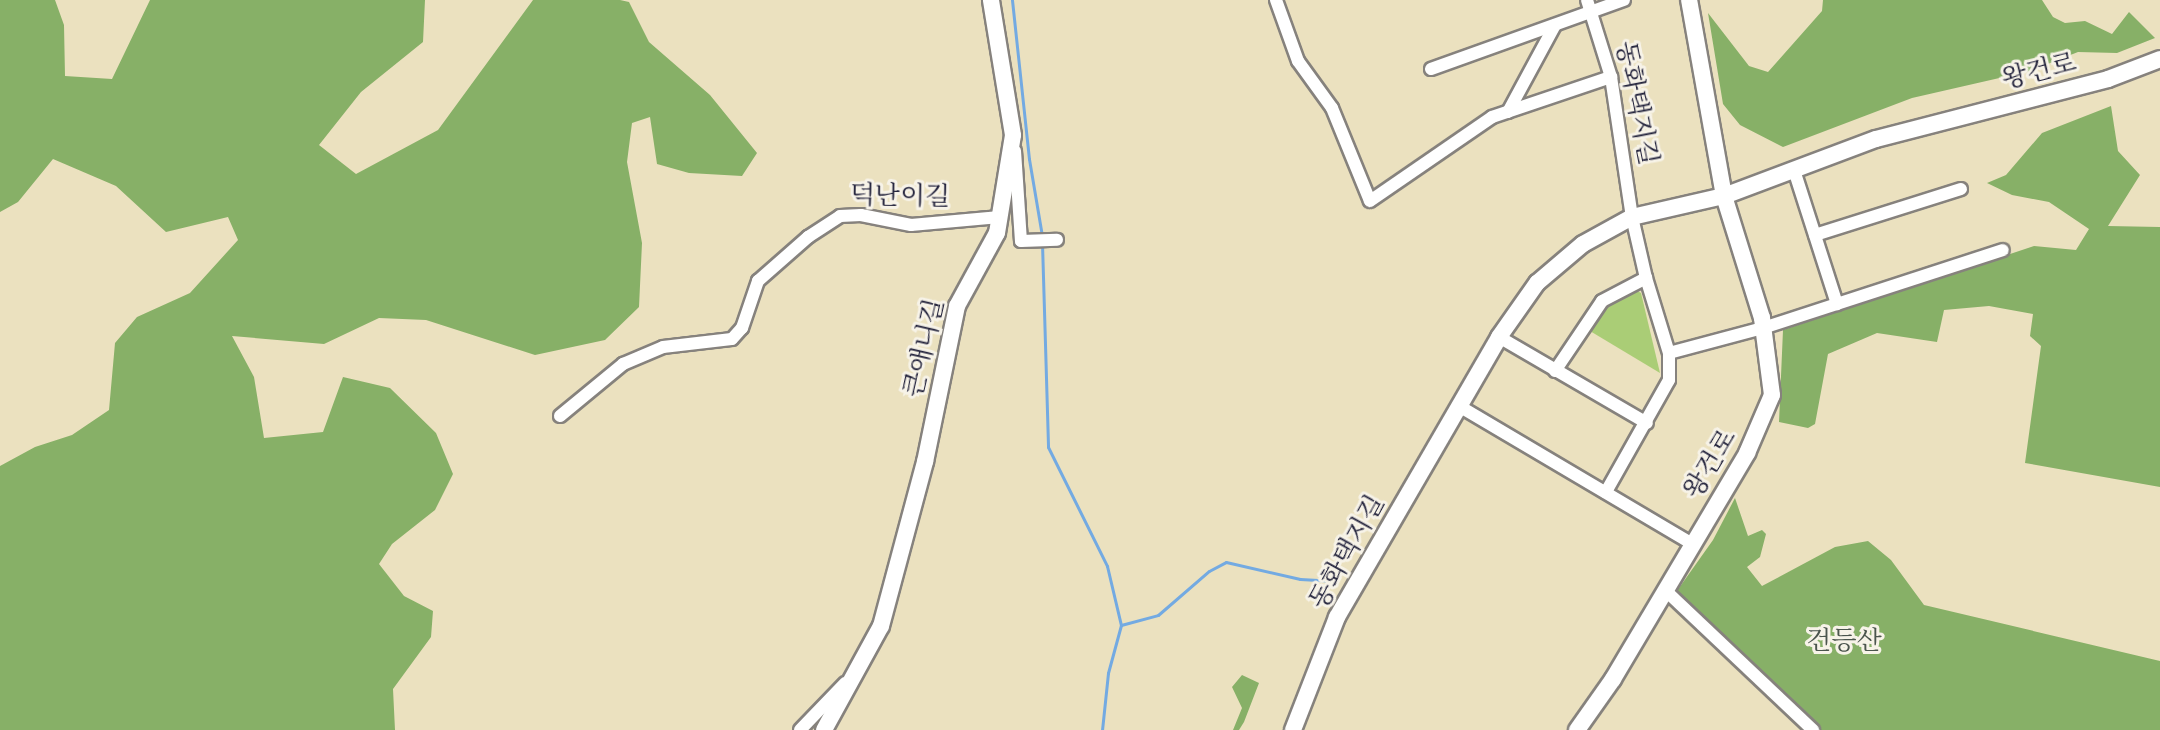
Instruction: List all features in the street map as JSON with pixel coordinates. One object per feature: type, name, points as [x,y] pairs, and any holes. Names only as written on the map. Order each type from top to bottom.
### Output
[{"type":"street","name":"큰애니길","points":[[824,730],[881,626],[925,462],[957,306],[997,233],[1013,135],[991,0]]},
{"type":"street","points":[[1275,0],[1298,61],[1332,108],[1370,201],[1492,117],[1611,77]]},
{"type":"street","points":[[1431,69],[1555,25],[1589,6],[1624,0]]},
{"type":"street","name":"왕건로","points":[[1577,730],[1613,679],[1759,431],[1772,395],[1763,328],[1724,196],[1689,0]]},
{"type":"street","name":"동화택지길","points":[[1589,6],[1611,77],[1632,217],[1646,278],[1669,353],[1669,380],[1647,423],[1606,492]]},
{"type":"street","points":[[1508,112],[1555,25]]},
{"type":"street","name":"왕건로","points":[[1724,196],[1876,139],[2108,79],[2160,58]]},
{"type":"street","points":[[1013,135],[1021,241],[1055,240]]},
{"type":"street","points":[[1794,170],[1838,304]]},
{"type":"street","points":[[1815,235],[1961,189]]},
{"type":"street","name":"동화택지길","points":[[1293,730],[1337,617],[1498,338],[1537,284],[1582,244],[1632,217],[1724,196]]},
{"type":"street","name":"덕난이길","points":[[560,416],[623,364],[663,347],[732,339],[742,328],[758,281],[808,237],[840,216],[861,214],[911,225],[1000,217]]},
{"type":"street","points":[[1669,353],[1763,328],[2003,250]]},
{"type":"street","points":[[1556,371],[1602,301],[1646,278]]},
{"type":"street","points":[[1498,338],[1647,423]]},
{"type":"street","points":[[1459,406],[1692,544]]},
{"type":"street","points":[[1665,590],[1813,730]]},
{"type":"street","name":"큰애니길","points":[[800,730],[856,671]]},
{"type":"green space","points":[[0,0],[55,0],[64,25],[65,76],[112,79],[150,0],[425,0],[423,42],[361,92],[319,145],[356,174],[438,130],[533,0],[620,0],[629,2],[649,42],[710,95],[757,153],[742,176],[689,173],[657,164],[650,117],[632,123],[627,162],[642,243],[639,307],[605,340],[535,355],[426,320],[379,318],[324,344],[232,336],[254,377],[264,438],[323,432],[343,377],[390,388],[436,433],[453,474],[435,510],[392,544],[379,564],[404,596],[433,611],[431,637],[393,689],[395,730],[0,730],[0,466],[35,447],[72,435],[109,410],[115,343],[137,317],[190,293],[238,240],[228,217],[166,232],[116,186],[53,159],[18,202],[0,212]]},
{"type":"green space","points":[[1823,0],[2042,0],[2053,17],[2065,23],[2085,21],[2112,34],[2129,12],[2155,38],[2117,53],[2078,52],[2030,71],[1912,98],[1783,147],[1740,125],[1723,104],[1708,13],[1749,66],[1768,72],[1822,11]]},
{"type":"green space","points":[[2111,106],[2118,151],[2140,175],[2108,226],[2160,227],[2160,487],[2025,463],[2041,346],[2030,336],[2033,314],[1989,306],[1944,310],[1937,342],[1877,333],[1828,354],[1815,424],[1808,428],[1779,422],[1783,330],[2034,246],[2076,250],[2089,229],[2049,202],[2012,195],[1987,183],[2006,175],[2042,133]]},
{"type":"green space","points":[[1634,289],[1641,293],[1660,373],[1585,328],[1613,299]]},
{"type":"green space","name":"건등산","points":[[1735,498],[1748,536],[1762,530],[1766,534],[1760,557],[1747,567],[1762,586],[1835,547],[1868,541],[1891,560],[1924,605],[2160,661],[2160,730],[1810,730],[1674,595],[1713,540]]},
{"type":"green space","points":[[1242,675],[1259,683],[1244,722],[1239,730],[1233,730],[1242,708],[1232,687]]},
{"type":"waterway","points":[[1012,0],[1029,159],[1042,236]]},
{"type":"waterway","points":[[1042,243],[1048,447],[1107,566],[1121,625],[1108,673],[1102,730]]},
{"type":"waterway","points":[[1121,625],[1158,615],[1209,571],[1226,562],[1300,579],[1336,581]]}]
